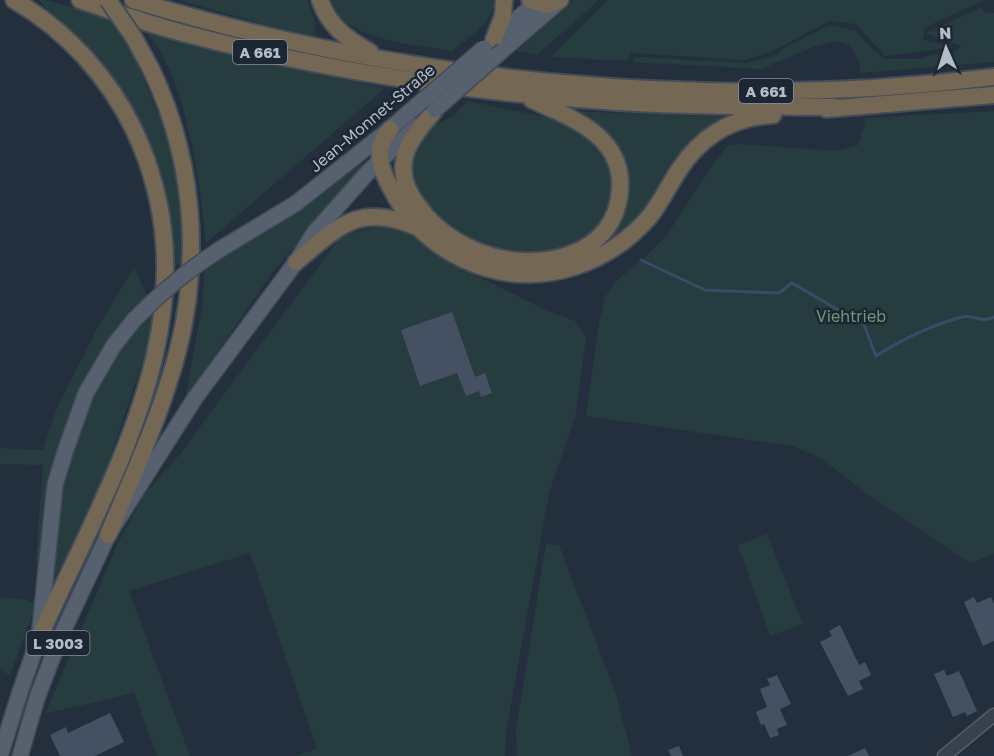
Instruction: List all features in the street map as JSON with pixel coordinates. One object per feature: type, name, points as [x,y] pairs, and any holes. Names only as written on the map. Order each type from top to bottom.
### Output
[{"type":"highway","points":[[14,0],[39,16],[76,49],[102,79],[120,105],[142,148],[154,184],[162,221],[166,262],[166,291],[160,333],[140,408],[117,467],[39,638]]},
{"type":"highway","name":"A 661","points":[[80,0],[182,33],[283,58],[374,74],[517,94],[619,103],[835,107],[994,95]]},
{"type":"highway","points":[[108,0],[133,36],[151,69],[175,129],[191,219],[190,280],[185,322],[168,386],[108,535]]},
{"type":"highway","name":"A 661","points":[[133,0],[284,40],[381,58],[549,81],[695,90],[830,90],[935,84],[994,77]]},
{"type":"highway","points":[[320,0],[335,27],[351,41],[381,58]]},
{"type":"highway","points":[[494,46],[503,16],[504,0]]},
{"type":"highway","points":[[435,110],[416,133],[404,162],[403,172],[407,189],[413,200],[430,220],[456,240],[474,250],[495,257],[528,262],[552,260],[576,253],[597,240],[614,215],[620,191],[616,163],[604,141],[591,129],[517,94]]},
{"type":"highway","points":[[390,129],[380,148],[380,159],[395,195],[405,212],[420,228],[443,248],[462,259],[500,272],[533,275],[574,267],[610,251],[633,233],[656,208],[691,153],[715,132],[737,121],[761,116],[835,107]]},
{"type":"highway","points":[[296,262],[336,228],[361,218],[384,216],[420,228]]},
{"type":"main road","name":"Jean-Monnet-Straße","points":[[39,638],[56,485],[86,393],[114,345],[134,320],[166,289],[219,250],[295,204],[545,3]]},
{"type":"main road","name":"Jean-Monnet-Straße","points":[[435,110],[494,46]]},
{"type":"main road","name":"L 3003","points":[[20,756],[37,698],[58,640],[108,535],[195,398],[296,262],[314,233],[380,159],[435,110]]},
{"type":"main road","name":"L 3003","points":[[0,756],[39,638]]},
{"type":"street","points":[[944,756],[994,715]]},
{"type":"green space","points":[[39,0],[110,18],[133,52],[168,139],[179,182],[186,258],[172,269],[162,174],[116,86]]},
{"type":"green space","points":[[178,0],[308,0],[314,19],[316,39]]},
{"type":"green space","points":[[332,0],[494,0],[493,8],[485,22],[452,51],[390,41],[374,36],[347,23],[337,13]]},
{"type":"green space","points":[[574,0],[599,0],[537,55],[517,51]]},
{"type":"green space","points":[[608,0],[984,0],[924,28],[923,40],[954,47],[885,56],[856,24],[829,21],[775,50],[745,60],[631,53],[627,61],[551,57]]},
{"type":"green space","points":[[980,8],[986,13],[994,13],[994,62],[861,73],[858,59],[850,45],[835,41],[816,46],[761,69],[633,62],[635,57],[746,63],[777,55],[784,48],[829,25],[856,31],[884,59],[920,59],[934,54],[949,56],[962,46],[925,33]]},
{"type":"green space","points":[[143,28],[218,49],[385,88],[206,243],[197,171],[180,98],[162,54]]},
{"type":"green space","points":[[467,101],[556,119],[583,131],[601,146],[613,166],[615,187],[611,208],[601,227],[571,252],[521,255],[468,242],[428,211],[411,174],[417,146],[429,127],[454,116]]},
{"type":"green space","points":[[567,111],[732,117],[664,184],[630,229],[596,252],[609,235],[626,181]]},
{"type":"green space","name":"Viehtrieb","points":[[994,111],[994,554],[970,563],[867,494],[821,458],[792,446],[586,416],[599,322],[605,297],[616,281],[667,235],[727,146],[739,144],[841,150],[858,145],[865,125],[864,118]]},
{"type":"green space","points":[[359,161],[364,165],[273,272],[185,399],[203,302],[204,272],[263,230],[315,199]]},
{"type":"green space","points":[[382,225],[415,234],[467,271],[546,310],[575,321],[586,337],[576,414],[549,493],[506,732],[505,756],[296,756],[317,749],[250,553],[129,591],[190,756],[157,756],[134,693],[45,714],[118,543],[143,496],[180,454],[341,236]]},
{"type":"green space","points":[[134,268],[157,318],[102,482],[49,590],[53,553],[38,571],[36,557],[43,465],[0,464],[0,448],[43,450],[57,408],[98,327]]},
{"type":"green space","points":[[767,534],[803,624],[770,636],[738,545]]},
{"type":"green space","points":[[546,544],[559,545],[616,694],[632,756],[517,756],[516,730]]},
{"type":"green space","points":[[0,597],[25,599],[36,604],[10,675],[0,670]]},
{"type":"building","points":[[452,312],[475,377],[485,373],[492,393],[481,397],[479,391],[466,396],[457,373],[420,386],[401,330]]},
{"type":"building","points":[[974,597],[977,603],[991,597],[994,604],[994,641],[983,646],[964,602]]},
{"type":"building","points":[[840,625],[859,665],[865,662],[871,675],[859,681],[863,689],[848,696],[820,642],[832,636],[829,631]]},
{"type":"building","points":[[944,670],[947,676],[959,671],[977,711],[967,716],[965,712],[953,717],[934,674]]},
{"type":"building","points":[[777,675],[791,704],[780,709],[787,725],[777,729],[779,735],[770,738],[756,712],[767,707],[760,689],[770,685],[767,679]]},
{"type":"building","points":[[110,713],[124,742],[95,756],[60,756],[50,735],[66,727],[68,733]]},
{"type":"building","points":[[679,746],[683,756],[671,756],[668,750]]},
{"type":"building","points":[[865,748],[869,756],[848,756]]},
{"type":"waterway","points":[[641,260],[705,290],[779,293],[792,283],[864,325],[876,356],[918,333],[951,320],[966,316],[984,320],[994,317]]}]
